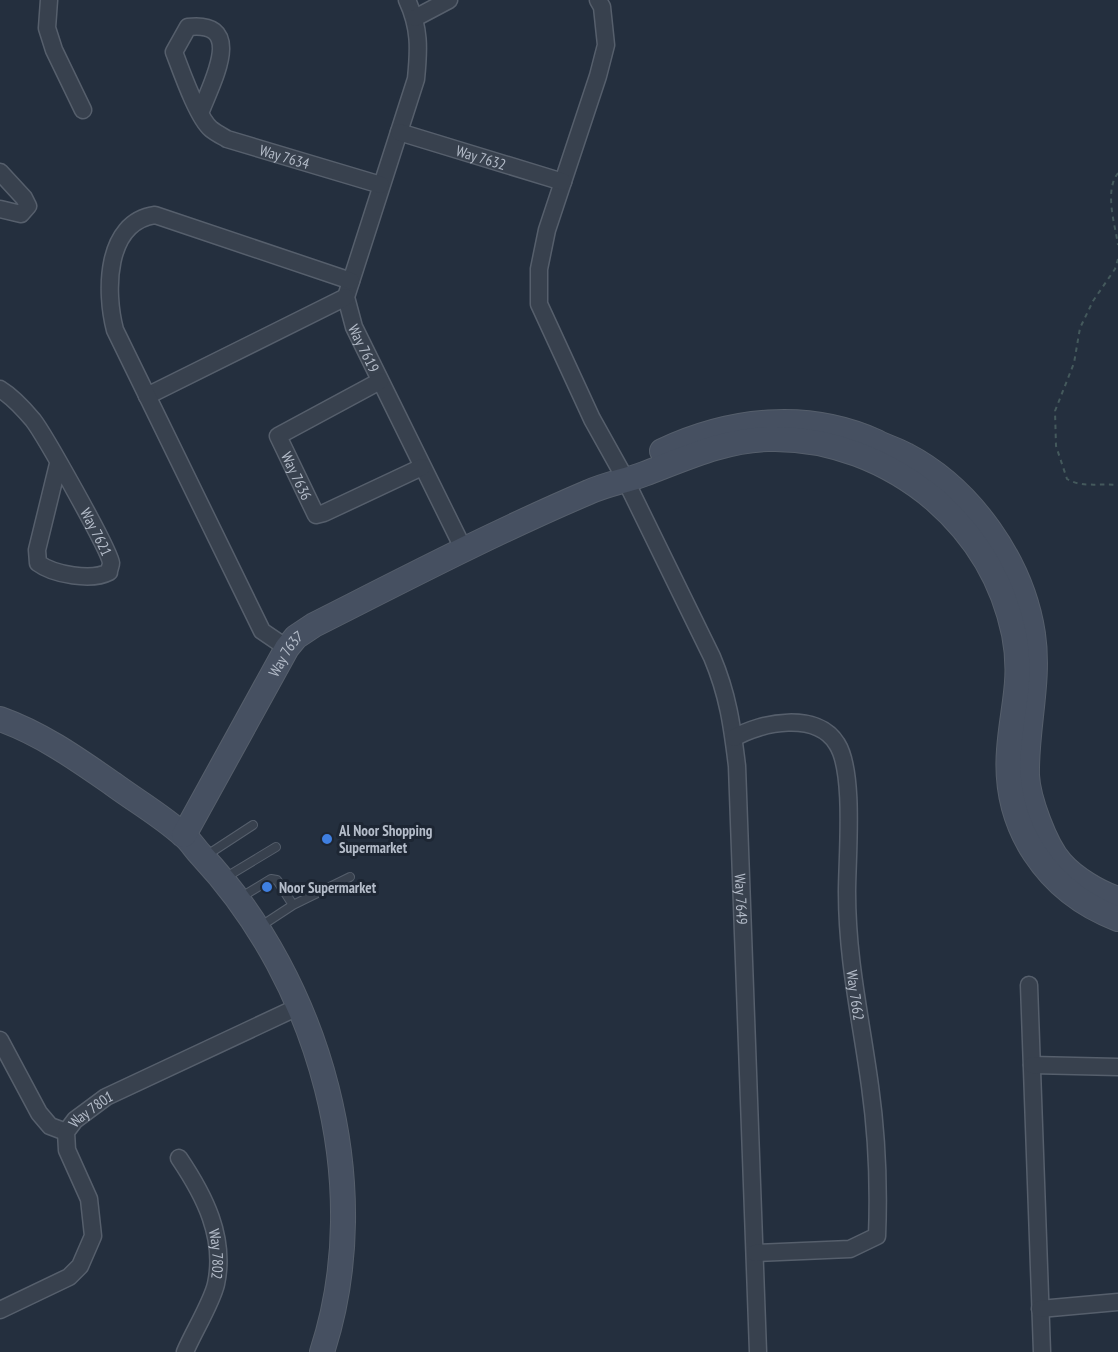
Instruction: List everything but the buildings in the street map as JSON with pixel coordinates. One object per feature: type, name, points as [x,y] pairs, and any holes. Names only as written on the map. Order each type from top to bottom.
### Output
[{"type":"street","points":[[49,0],[47,28],[83,110]]},
{"type":"street","points":[[147,396],[346,297],[416,79],[420,42],[415,18],[407,0]]},
{"type":"street","points":[[415,18],[449,0]]},
{"type":"street","name":"Way 7649","points":[[598,0],[602,7],[606,45],[547,230],[539,269],[539,304],[551,336],[592,419],[624,476],[725,688],[734,738],[758,1352]]},
{"type":"street","name":"Way 7634","points":[[201,111],[222,57],[220,39],[213,30],[201,25],[188,27],[174,52],[186,84],[209,128],[227,139],[381,185]]},
{"type":"street","name":"Way 7632","points":[[399,132],[563,182]]},
{"type":"street","points":[[0,172],[24,198],[28,206],[21,214],[0,209]]},
{"type":"street","points":[[287,648],[262,631],[115,330],[108,290],[118,239],[142,217],[155,215],[351,281]]},
{"type":"street","name":"Way 7619","points":[[346,297],[354,327],[464,550]]},
{"type":"street","name":"Way 7636","points":[[380,381],[278,436],[316,515],[422,467]]},
{"type":"street","name":"Way 7621","points":[[0,388],[13,397],[35,422],[58,464],[111,562],[109,572],[98,578],[46,569],[38,564],[37,550],[58,464]]},
{"type":"street","points":[[464,550],[624,476],[697,435],[739,424],[770,421],[826,426],[858,434],[906,454],[947,483],[981,519],[1002,550],[1019,584],[1033,634],[1033,703],[1027,777],[1045,836],[1061,863],[1086,883],[1118,899]]},
{"type":"street","points":[[624,476],[745,441],[769,439],[800,441],[848,450],[886,467],[911,479],[945,509],[968,534],[991,568],[1014,634],[1018,677],[1008,772],[1018,826],[1032,851],[1052,877],[1078,899],[1118,919]]},
{"type":"street","name":"Way 7637","points":[[184,835],[287,648],[296,637],[314,625],[464,550]]},
{"type":"street","points":[[0,719],[68,752],[184,835],[238,899],[258,928],[300,1006],[319,1060],[328,1099],[340,1180],[341,1248],[336,1290],[322,1352]]},
{"type":"street","name":"Way 7662","points":[[734,738],[753,727],[792,723],[818,725],[837,744],[847,774],[847,941],[871,1088],[878,1170],[877,1236],[850,1249],[755,1253]]},
{"type":"street","points":[[1029,986],[1042,1352]]},
{"type":"street","name":"Way 7801","points":[[0,1310],[69,1277],[80,1266],[93,1236],[89,1199],[67,1149],[66,1132],[75,1120],[106,1097],[300,1006]]},
{"type":"street","points":[[0,1040],[39,1113],[50,1126],[66,1132]]},
{"type":"street","points":[[1032,1065],[1118,1067]]},
{"type":"street","name":"Way 7802","points":[[179,1158],[204,1195],[218,1255],[216,1285],[184,1352]]},
{"type":"street","points":[[1040,1309],[1118,1302]]},
{"type":"lane","points":[[203,857],[253,825]]},
{"type":"lane","points":[[222,879],[276,847]]},
{"type":"lane","points":[[258,928],[293,905],[350,877]]},
{"type":"lane","points":[[238,899],[271,879],[277,880],[293,905]]},
{"type":"path","points":[[1118,173],[1114,178],[1111,196],[1118,245]]},
{"type":"path","points":[[1118,259],[1115,269],[1093,301],[1080,328],[1074,363],[1055,411],[1056,446],[1067,479],[1078,485],[1098,483],[1118,485]]},
{"type":"place","name":"Al Noor Shopping Supermarket","points":[[327,839]]},
{"type":"place","name":"Noor Supermarket","points":[[267,887]]}]
